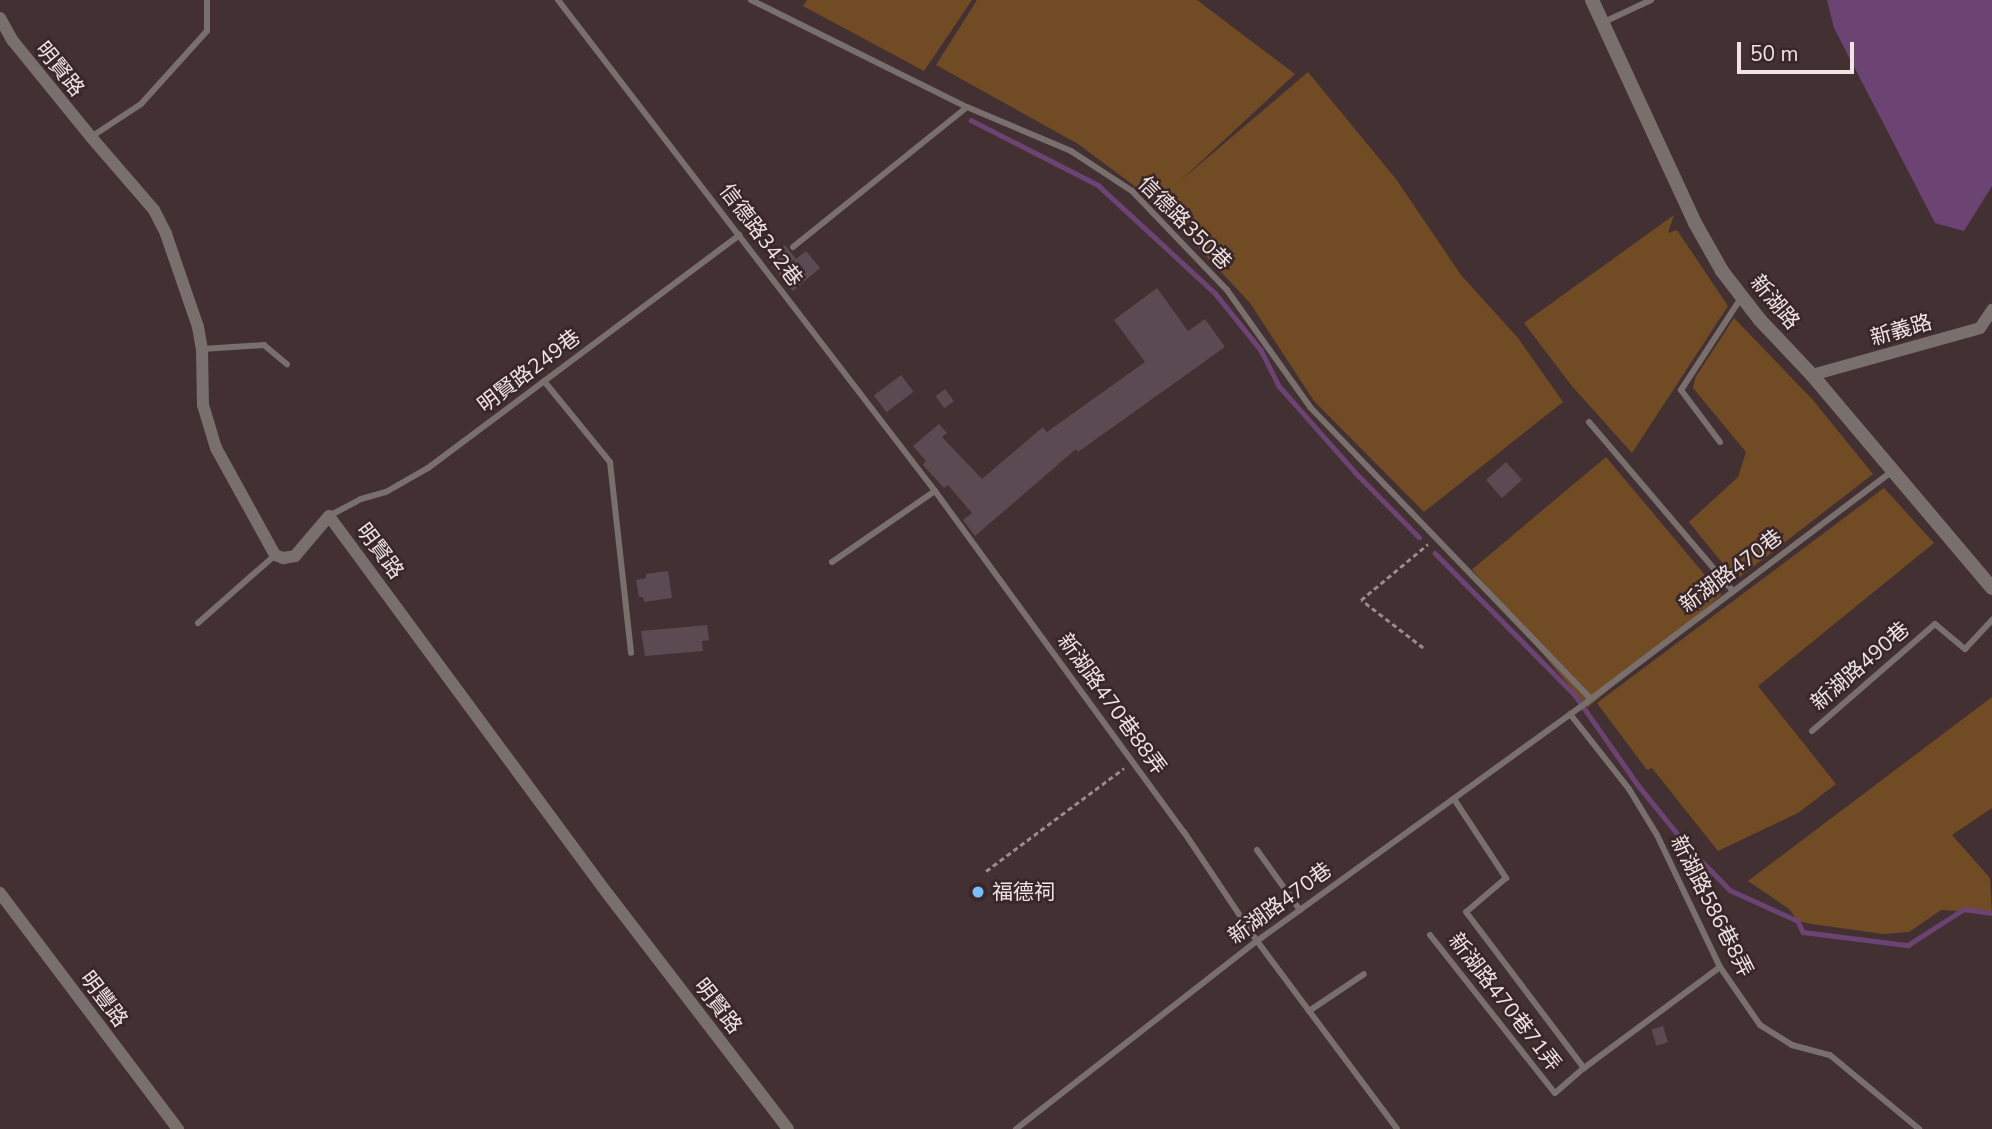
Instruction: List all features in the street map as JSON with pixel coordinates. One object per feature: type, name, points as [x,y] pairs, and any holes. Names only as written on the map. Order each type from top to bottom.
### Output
[{"type":"street","name":"新湖路","points":[[1592,0],[1695,223],[1722,271],[1992,588]]},
{"type":"street","name":"明賢路","points":[[0,18],[13,41],[90,138],[154,210],[166,234],[202,349],[203,405],[216,448],[275,555],[284,558],[295,556],[329,516],[607,893],[788,1129]]},
{"type":"street","name":"新義路","points":[[1812,375],[1980,328],[1992,310]]},
{"type":"street","name":"明豐路","points":[[0,893],[178,1129]]},
{"type":"lane","points":[[90,138],[141,104],[207,31],[206,0]]},
{"type":"lane","name":"信德路342巷","points":[[558,0],[935,491]]},
{"type":"lane","name":"信德路350巷","points":[[751,0],[967,107],[1071,151],[1132,191],[1227,290],[1310,407],[1591,699]]},
{"type":"lane","points":[[1603,23],[1651,0]]},
{"type":"lane","points":[[793,247],[967,107]]},
{"type":"lane","name":"明賢路249巷","points":[[329,516],[361,499],[386,492],[428,468],[739,235]]},
{"type":"lane","points":[[1720,442],[1681,390],[1742,296]]},
{"type":"lane","points":[[202,349],[264,345],[287,363]]},
{"type":"lane","points":[[544,381],[610,462],[631,653]]},
{"type":"lane","points":[[1589,422],[1733,592]]},
{"type":"lane","name":"新湖路470巷","points":[[1016,1129],[1257,941],[1591,699],[1893,471]]},
{"type":"lane","points":[[832,562],[935,491]]},
{"type":"lane","name":"新湖路470巷88弄","points":[[935,491],[1132,762],[1257,941],[1396,1129]]},
{"type":"lane","points":[[198,623],[275,555]]},
{"type":"lane","name":"新湖路490巷","points":[[1812,731],[1935,624],[1965,649],[1992,620]]},
{"type":"lane","name":"新湖路586巷8弄","points":[[1570,714],[1629,789],[1650,824],[1720,967],[1759,1025],[1792,1045],[1830,1055],[1919,1129]]},
{"type":"lane","name":"新湖路470巷71弄","points":[[1454,799],[1506,878],[1466,912],[1584,1068]]},
{"type":"lane","points":[[1257,850],[1300,910]]},
{"type":"lane","name":"新湖路470巷71弄","points":[[1430,935],[1555,1093],[1584,1068],[1720,967]]},
{"type":"lane","points":[[1309,1012],[1364,974]]},
{"type":"path","points":[[1423,648],[1362,600],[1437,537]]},
{"type":"path","points":[[986,871],[1132,762]]},
{"type":"shaded area","points":[[807,0],[972,0],[924,71],[803,6]]},
{"type":"shaded area","points":[[977,0],[1197,0],[1295,74],[1179,182],[1308,72],[1396,179],[1461,275],[1518,338],[1563,402],[1424,512],[1314,401],[1250,303],[1156,202],[1078,144],[936,65]]},
{"type":"shaded area","points":[[1827,0],[1992,0],[1992,186],[1964,231],[1935,223],[1834,28]]},
{"type":"shaded area","points":[[1674,215],[1668,233],[1677,230],[1728,306],[1632,453],[1571,385],[1524,323]]},
{"type":"shaded area","points":[[1734,318],[1812,399],[1873,474],[1736,580],[1689,522],[1738,477],[1746,452],[1693,388],[1695,378]]},
{"type":"shaded area","points":[[1606,457],[1722,595],[1588,707],[1472,569]]},
{"type":"shaded area","points":[[1884,488],[1934,543],[1758,686],[1836,784],[1798,813],[1718,851],[1652,768],[1647,770],[1597,703]]},
{"type":"shaded area","points":[[1992,697],[1992,808],[1952,835],[1990,878],[1992,913],[1941,910],[1909,932],[1883,934],[1798,921],[1789,909],[1748,881]]},
{"type":"building","points":[[785,245],[796,259],[806,251],[820,268],[793,291],[767,260]]},
{"type":"building","points":[[1157,288],[1188,331],[1205,319],[1225,347],[1078,452],[1076,449],[975,536],[963,520],[972,513],[948,485],[944,488],[923,465],[926,461],[913,446],[939,424],[947,433],[942,437],[982,479],[1043,427],[1047,432],[1145,362],[1114,320]]},
{"type":"building","points":[[901,375],[914,392],[886,412],[874,395]]},
{"type":"building","points":[[945,389],[954,401],[944,408],[935,396]]},
{"type":"building","points":[[1506,462],[1522,480],[1502,498],[1486,480]]},
{"type":"building","points":[[668,571],[672,598],[644,602],[643,597],[639,597],[636,580],[646,578],[646,574]]},
{"type":"building","points":[[707,625],[709,640],[702,641],[703,651],[645,656],[641,631]]},
{"type":"building","points":[[1663,1026],[1668,1042],[1656,1046],[1652,1030]]},
{"type":"waterway","points":[[971,120],[1098,185],[1215,293],[1261,350],[1279,386],[1356,473],[1419,537]]},
{"type":"waterway","points":[[1435,553],[1575,695],[1638,785],[1689,848],[1730,890],[1798,921],[1803,932],[1908,945],[1964,909],[1992,913]]},
{"type":"place","name":"福德祠","points":[[978,892]]}]
